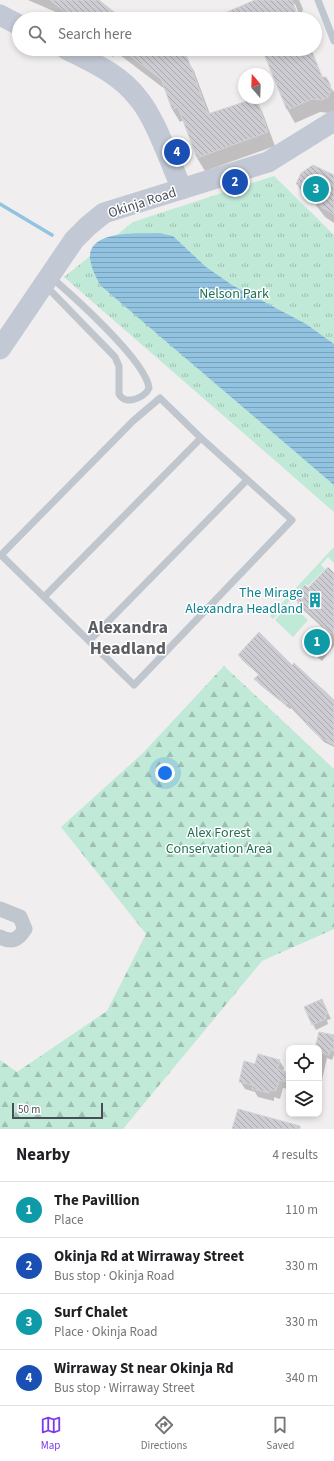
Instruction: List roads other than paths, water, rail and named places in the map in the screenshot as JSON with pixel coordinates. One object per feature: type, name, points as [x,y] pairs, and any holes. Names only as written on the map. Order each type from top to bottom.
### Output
[{"type":"street","points":[[0,15],[12,21]]},
{"type":"street","points":[[79,56],[110,72],[139,98],[151,119],[182,189]]},
{"type":"street","name":"Okinja Road","points":[[0,349],[48,281],[74,240],[104,213],[268,162],[334,121]]},
{"type":"street","points":[[0,909],[20,917],[25,929],[14,941],[0,937]]},
{"type":"lane","points":[[318,0],[334,41]]},
{"type":"lane","points":[[48,281],[125,350],[146,377],[149,388],[145,394],[142,413]]},
{"type":"lane","points":[[48,281],[115,357],[119,366],[119,394],[121,397],[128,400],[145,394],[160,398],[201,438],[292,520],[134,685],[1,556],[142,413],[160,398]]},
{"type":"lane","points":[[44,597],[201,438]]},
{"type":"lane","points":[[89,641],[247,480]]},
{"type":"water","points":[[159,233],[173,236],[206,267],[232,285],[306,324],[334,344],[334,485],[100,285],[90,258],[92,249],[98,242],[117,235]]},
{"type":"waterway","points":[[0,204],[52,235]]},
{"type":"place","name":"Wirraway St near Okinja Rd","points":[[177,152]]},
{"type":"place","name":"Okinja Rd at Wirraway Street","points":[[235,182]]},
{"type":"place","name":"Surf Chalet","points":[[316,189]]},
{"type":"place","name":"The Mirage Alexandra Headland","points":[[315,600]]},
{"type":"place","name":"The Pavillion","points":[[317,642]]},
{"type":"district","name":"Alexandra Headland","points":[[128,637]]},
{"type":"park label","name":"Nelson Park","points":[[234,293]]},
{"type":"park label","name":"Alex Forest Conservation Area","points":[[219,840]]}]
